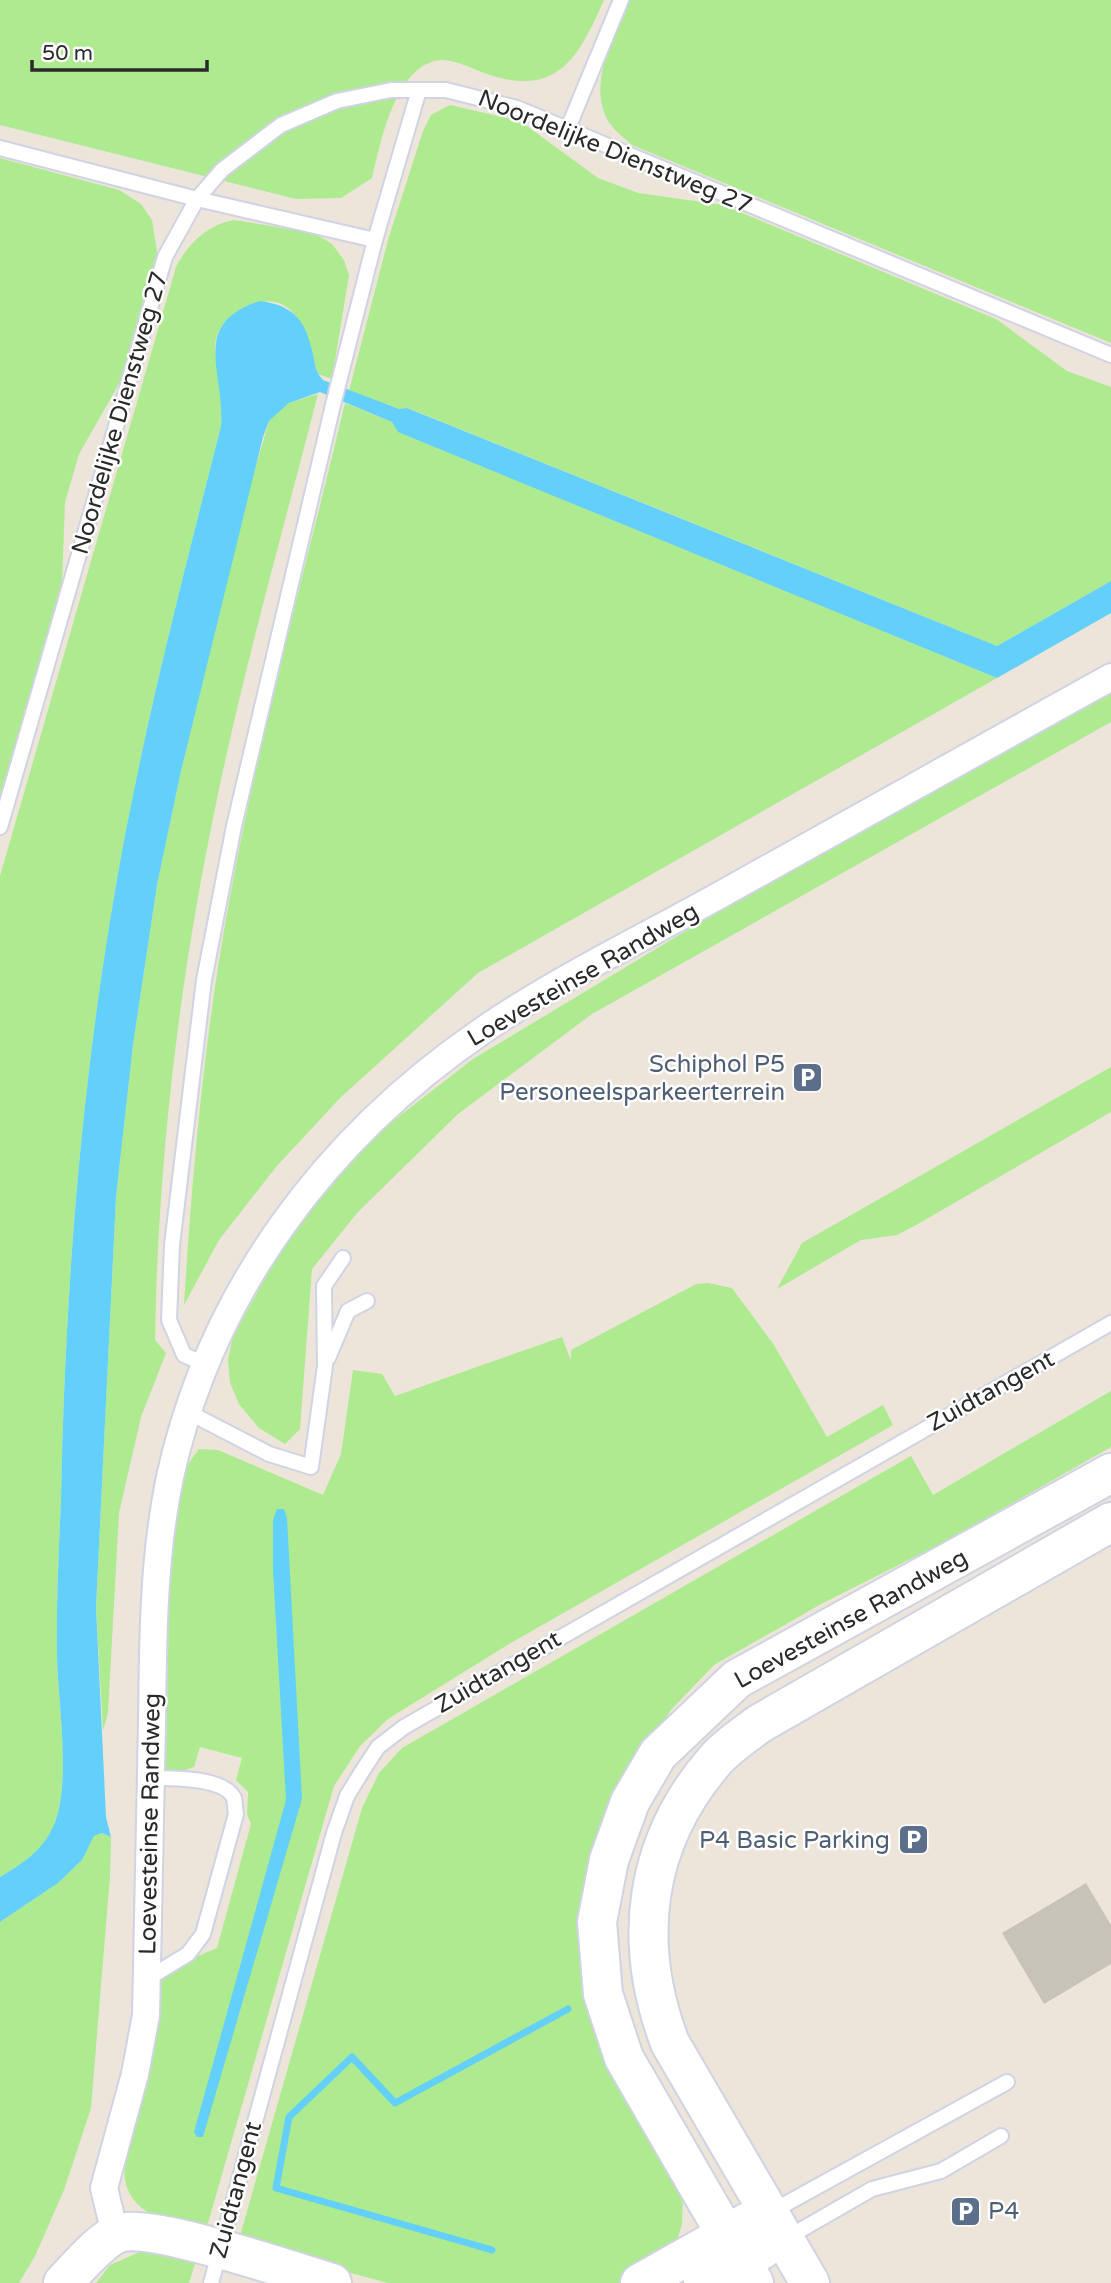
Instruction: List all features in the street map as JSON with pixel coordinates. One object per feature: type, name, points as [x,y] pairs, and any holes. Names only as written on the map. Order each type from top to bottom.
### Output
[{"type":"street","name":"Loevesteinse Randweg","points":[[115,2234],[104,2188],[135,2074],[146,2015],[155,1593],[171,1475],[188,1412],[205,1364],[240,1292],[298,1201],[378,1112],[433,1066],[485,1029],[1111,677]]},
{"type":"street","name":"Loevesteinse Randweg","points":[[740,2259],[624,2058],[603,1994],[597,1922],[609,1860],[629,1802],[658,1754],[737,1679],[1111,1473]]},
{"type":"street","name":"Loevesteinse Randweg","points":[[810,2283],[670,2043],[659,2015],[646,1947],[650,1892],[663,1846],[686,1800],[719,1756],[759,1724],[1111,1522]]},
{"type":"street","points":[[703,2283],[740,2259],[777,2226]]},
{"type":"street","points":[[72,2278],[115,2234],[128,2231],[162,2235],[215,2267],[332,2283]]},
{"type":"street","points":[[640,2283],[740,2259]]},
{"type":"lane","points":[[568,128],[621,0]]},
{"type":"lane","name":"Noordelijke Dienstweg 27","points":[[0,827],[165,257],[197,200],[222,170],[281,125],[337,101],[391,90],[473,94],[568,128],[1111,355]]},
{"type":"lane","points":[[205,1364],[184,1355],[169,1320],[172,1245],[202,993],[234,826],[333,405],[342,379],[375,240],[419,90]]},
{"type":"lane","points":[[0,148],[197,200],[375,240]]},
{"type":"lane","points":[[188,1412],[269,1454],[312,1467],[325,1366],[324,1286],[343,1258]]},
{"type":"lane","points":[[325,1366],[348,1311],[367,1301]]},
{"type":"lane","name":"Zuidtangent","points":[[215,2267],[334,1833],[347,1796],[378,1747],[404,1727],[577,1626],[1111,1323]]},
{"type":"lane","points":[[147,1979],[188,1954],[203,1934],[236,1814],[233,1798],[225,1787],[182,1778],[151,1778]]},
{"type":"lane","points":[[777,2226],[1007,2082]]},
{"type":"lane","points":[[777,2226],[872,2189],[941,2171],[1001,2136]]},
{"type":"green space","points":[[0,0],[604,0],[574,55],[562,68],[548,76],[532,81],[511,80],[447,60],[425,65],[412,75],[393,107],[372,178],[341,198],[296,199],[0,125]]},
{"type":"green space","points":[[629,0],[1111,0],[1111,343],[632,145],[609,122],[601,98],[607,54]]},
{"type":"green space","points":[[450,105],[520,121],[598,178],[638,193],[723,205],[996,319],[1067,371],[1111,387],[1111,581],[997,646],[408,408],[399,409],[349,391],[388,240],[423,131],[431,115]]},
{"type":"green space","points":[[0,158],[119,190],[141,204],[152,220],[157,252],[120,382],[79,454],[65,502],[62,583],[0,804]]},
{"type":"green space","points":[[234,220],[314,233],[332,244],[344,260],[349,275],[332,379],[318,374],[310,345],[298,318],[289,308],[278,302],[264,302],[233,315],[219,330],[216,342],[222,389],[221,426],[139,765],[104,956],[85,1110],[71,1265],[63,1420],[57,1636],[62,1789],[59,1810],[48,1836],[24,1862],[0,1877],[0,876],[176,267],[199,237],[215,226]]},
{"type":"green space","points":[[318,394],[218,794],[182,997],[166,1134],[157,1271],[155,1340],[166,1353],[141,1417],[119,1513],[108,1713],[103,1731],[96,1607],[116,1197],[133,1045],[157,885],[181,771],[248,493],[269,421],[289,403]]},
{"type":"green space","points":[[345,403],[392,422],[399,432],[997,678],[478,973],[340,1098],[276,1167],[219,1240],[184,1305],[199,1115],[225,925],[265,728]]},
{"type":"green space","points":[[1111,684],[1111,722],[592,1014],[458,1114],[358,1212],[312,1269],[300,1429],[285,1444],[259,1428],[239,1404],[230,1383],[228,1359],[233,1337],[270,1269],[316,1199],[375,1135],[473,1059],[817,852]]},
{"type":"green space","points":[[1111,1067],[1111,1112],[918,1224],[897,1235],[861,1240],[777,1289],[802,1243]]},
{"type":"green space","points":[[708,1283],[732,1288],[774,1345],[827,1437],[883,1405],[893,1425],[509,1644],[388,1719],[360,1746],[334,1786],[206,2230],[172,2222],[141,2208],[128,2190],[125,2158],[128,2139],[152,2060],[159,1985],[169,1972],[184,1962],[217,1948],[251,1824],[247,1814],[248,1792],[236,1780],[242,1758],[200,1747],[194,1767],[178,1772],[166,1769],[170,1540],[186,1467],[199,1449],[218,1450],[323,1495],[341,1454],[353,1370],[382,1374],[395,1396],[562,1337],[571,1361],[571,1350],[696,1284]]},
{"type":"green space","points":[[1111,1391],[1111,1447],[944,1542],[823,1603],[714,1665],[670,1711],[637,1771],[592,1904],[683,2194],[682,2224],[675,2247],[624,2283],[388,2283],[238,2243],[362,1808],[379,1773],[402,1748],[911,1456],[933,1495]]},
{"type":"green space","points":[[102,1833],[111,1837],[110,1876],[91,2108],[64,2190],[35,2256],[19,2283],[0,2283],[0,1922],[58,1883],[82,1860],[94,1836]]},
{"type":"green space","points":[[140,2252],[196,2261],[189,2283],[96,2283],[110,2265]]},
{"type":"water","points":[[260,301],[282,307],[297,317],[306,332],[316,368],[323,380],[399,409],[407,408],[997,646],[1111,581],[1111,613],[997,678],[398,432],[392,422],[320,392],[289,403],[269,421],[181,771],[157,885],[133,1045],[116,1197],[96,1607],[106,1817],[111,1837],[102,1833],[94,1836],[82,1860],[58,1883],[0,1922],[0,1877],[24,1862],[48,1836],[59,1810],[62,1790],[57,1617],[66,1343],[77,1188],[104,956],[152,708],[221,426],[215,352],[218,336],[225,322],[238,311]]},
{"type":"water","points":[[277,1509],[284,1509],[287,1518],[302,1799],[203,2137],[197,2137],[194,2132],[286,1800],[273,1570],[273,1520]]},
{"type":"building","points":[[1086,1883],[1111,1925],[1111,1964],[1044,2004],[1002,1933]]},
{"type":"waterway","points":[[492,2250],[276,2188],[289,2117],[352,2057],[395,2103],[568,2009]]},
{"type":"place","name":"Schiphol P5 Personeelsparkeerterrein","points":[[808,1078]]},
{"type":"place","name":"P4 Basic Parking","points":[[913,1840]]},
{"type":"place","name":"P4","points":[[965,2211]]}]
